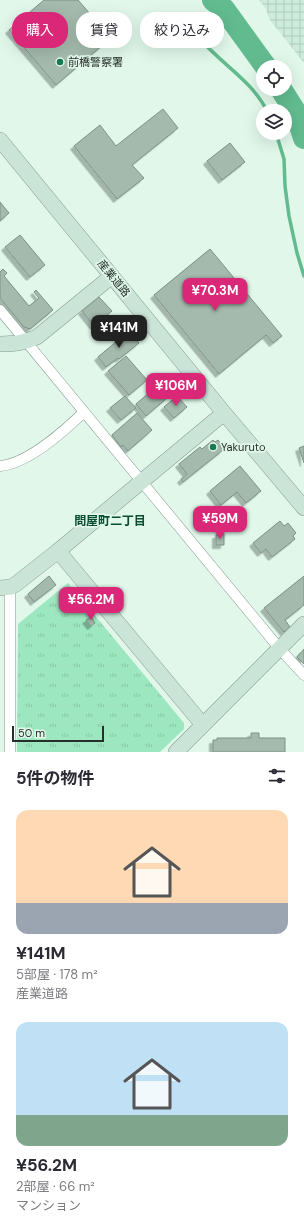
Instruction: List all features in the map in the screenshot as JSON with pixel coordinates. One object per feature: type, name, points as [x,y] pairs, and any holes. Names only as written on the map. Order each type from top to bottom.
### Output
[{"type":"street","name":"産業道路","points":[[0,140],[304,508]]},
{"type":"street","points":[[0,344],[26,342],[37,337],[112,276]]},
{"type":"street","points":[[0,310],[279,648],[304,675]]},
{"type":"street","points":[[0,466],[8,465],[34,454],[84,412]]},
{"type":"street","points":[[10,752],[5,703],[10,589],[6,588],[58,551],[224,413]]},
{"type":"street","points":[[58,551],[203,725]]},
{"type":"street","points":[[176,752],[304,624]]},
{"type":"shaded area","points":[[259,0],[304,0],[304,63],[270,20],[266,9]]},
{"type":"green space","points":[[68,583],[184,723],[184,729],[160,752],[17,752],[18,624]]},
{"type":"building","points":[[44,0],[78,0],[88,12],[76,12],[76,48],[99,48],[56,85],[24,48],[68,48],[68,12],[30,12]]},
{"type":"building","points":[[163,109],[178,128],[132,165],[144,178],[117,199],[74,146],[100,125],[116,146]]},
{"type":"building","points":[[230,143],[245,162],[222,180],[207,161]]},
{"type":"building","points":[[0,202],[9,213],[0,221]]},
{"type":"building","points":[[20,235],[45,265],[30,277],[5,247]]},
{"type":"building","points":[[210,249],[282,336],[273,343],[266,335],[219,374],[154,295]]},
{"type":"building","points":[[3,269],[7,273],[4,276],[29,306],[39,298],[34,292],[36,290],[53,310],[30,329],[24,327],[0,298],[0,272]]},
{"type":"building","points":[[99,297],[112,311],[94,326],[82,311]]},
{"type":"building","points":[[129,331],[139,343],[106,367],[98,357]]},
{"type":"building","points":[[126,356],[147,380],[129,395],[108,371]]},
{"type":"building","points":[[157,386],[167,398],[146,416],[136,404]]},
{"type":"building","points":[[125,396],[136,408],[121,420],[110,408]]},
{"type":"building","points":[[177,396],[187,407],[174,418],[164,407]]},
{"type":"building","points":[[137,413],[152,430],[128,451],[123,445],[121,447],[112,435]]},
{"type":"building","points":[[213,440],[215,442],[218,440],[222,445],[220,446],[223,450],[183,482],[181,479],[187,474],[179,464],[200,447],[202,449]]},
{"type":"building","points":[[304,446],[304,463],[299,448]]},
{"type":"building","points":[[240,466],[261,491],[246,503],[237,492],[221,505],[210,491]]},
{"type":"building","points":[[280,521],[284,526],[288,523],[296,533],[293,536],[295,539],[272,557],[266,549],[261,553],[253,543]]},
{"type":"building","points":[[224,534],[224,545],[216,545],[216,535]]},
{"type":"building","points":[[49,576],[56,585],[34,602],[28,594]]},
{"type":"building","points":[[304,576],[304,605],[285,620],[290,627],[284,632],[264,608]]},
{"type":"building","points":[[91,617],[95,623],[91,626],[86,620]]},
{"type":"building","points":[[304,649],[304,664],[297,657]]},
{"type":"building","points":[[251,733],[259,733],[259,738],[285,738],[285,752],[213,752],[213,740],[217,740],[217,738],[251,738]]},
{"type":"waterway","points":[[213,0],[224,9],[261,60]]},
{"type":"waterway","points":[[224,9],[208,22],[202,35],[202,41],[246,82],[263,104]]},
{"type":"waterway","points":[[285,96],[295,111],[304,138]]},
{"type":"waterway","points":[[278,140],[284,159],[285,186],[289,216],[297,253],[304,276]]},
{"type":"place","name":"前橋警察署","points":[[60,62]]},
{"type":"place","name":"Yakuruto","points":[[213,447]]},
{"type":"district","name":"問屋町二丁目","points":[[110,521]]}]
